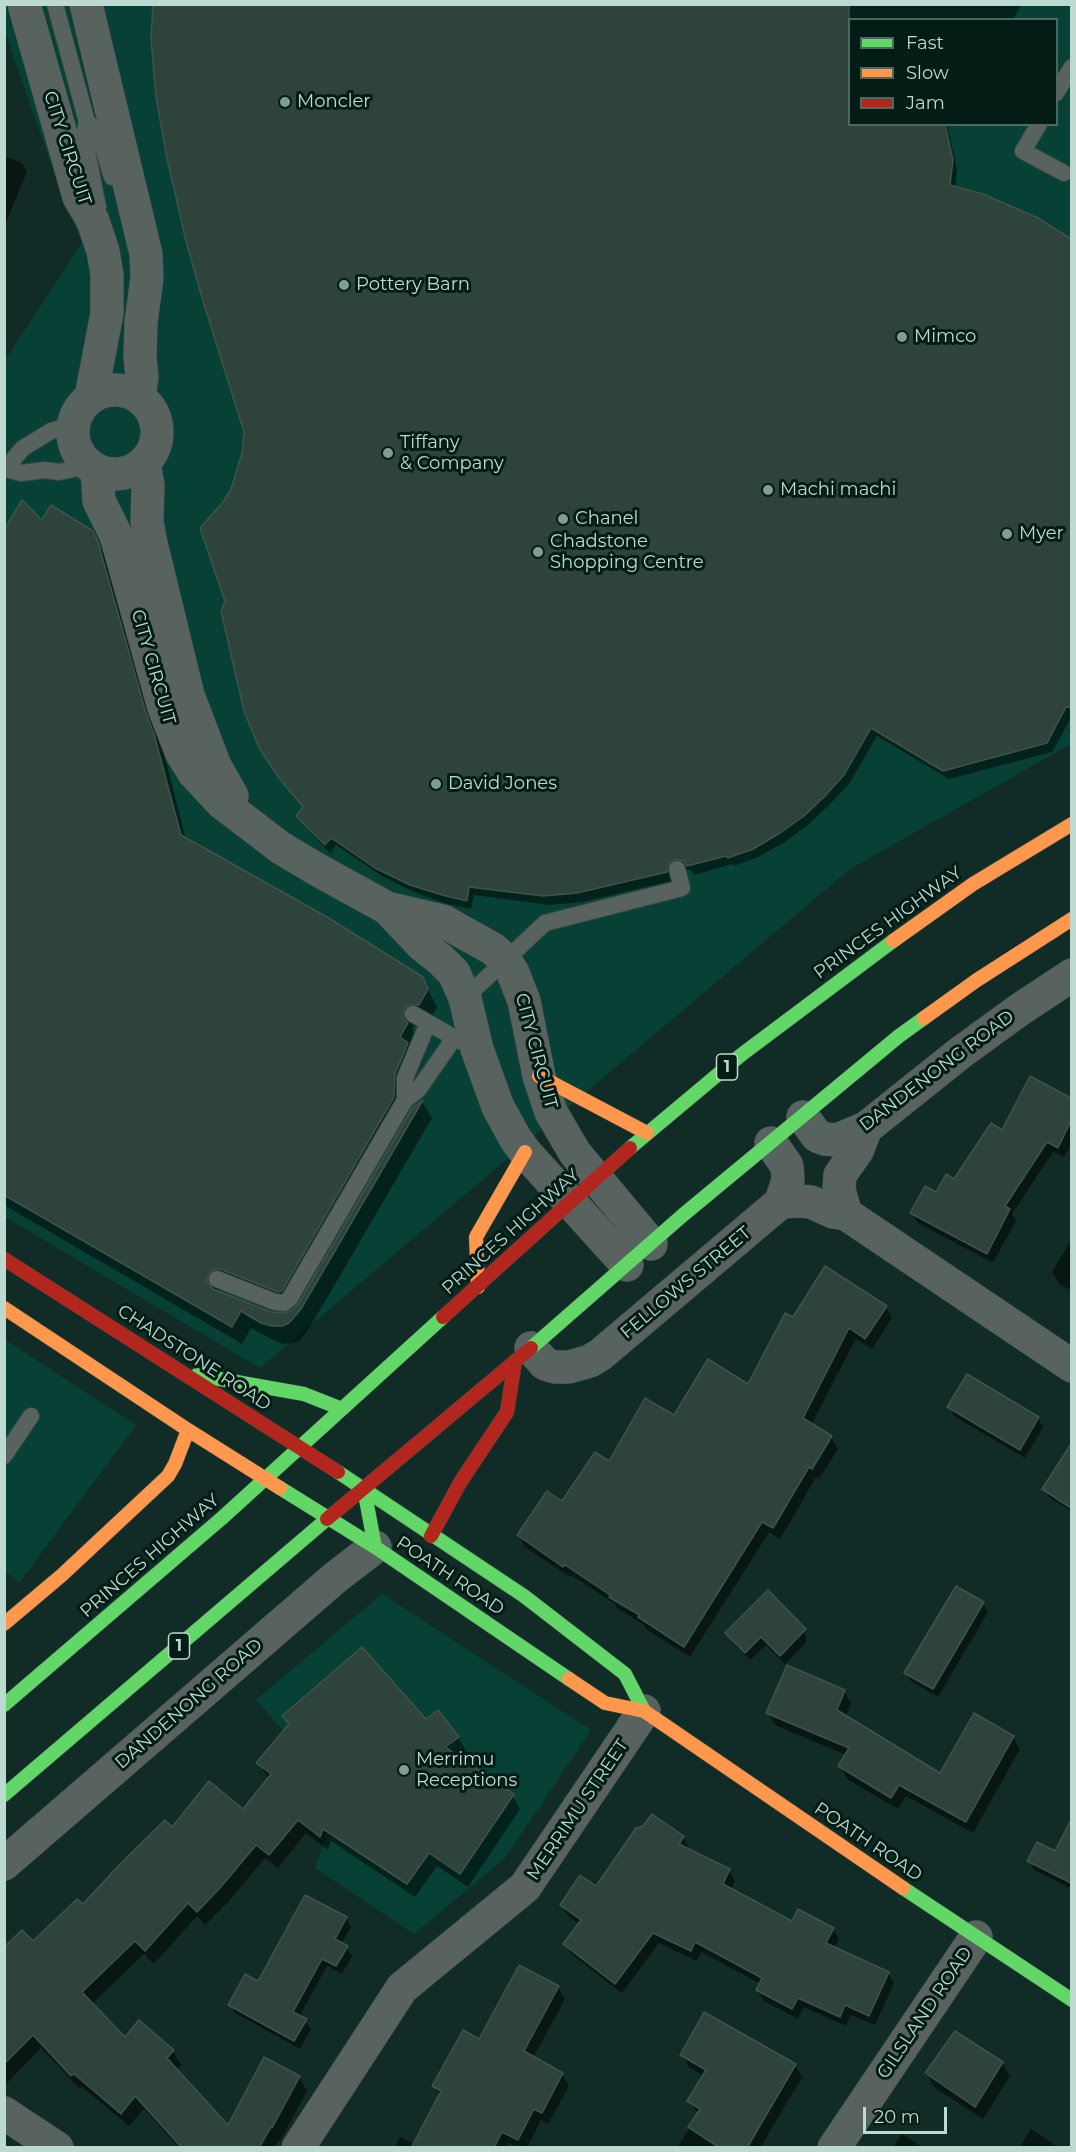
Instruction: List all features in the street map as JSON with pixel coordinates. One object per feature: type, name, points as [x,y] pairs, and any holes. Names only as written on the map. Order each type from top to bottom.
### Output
[{"type":"main road","name":"PRINCES HIGHWAY","points":[[4,1705],[222,1518],[646,1133],[741,1055],[864,961],[973,884],[1071,824]]},
{"type":"main road","name":"1","points":[[4,1795],[639,1254],[899,1036],[948,1000],[1071,919]]},
{"type":"main road","points":[[539,1076],[646,1133]]},
{"type":"main road","points":[[478,1287],[476,1237],[525,1152]]},
{"type":"main road","name":"CHADSTONE ROAD","points":[[4,1259],[364,1489]]},
{"type":"main road","points":[[4,1308],[188,1430],[329,1518]]},
{"type":"main road","points":[[431,1536],[461,1481],[507,1412],[523,1355]]},
{"type":"main road","points":[[184,1373],[304,1394],[342,1409]]},
{"type":"main road","points":[[4,1624],[62,1575],[162,1483],[175,1464],[188,1430]]},
{"type":"main road","points":[[364,1489],[375,1547]]},
{"type":"main road","name":"POATH ROAD","points":[[364,1489],[431,1536],[524,1596],[625,1674],[644,1712]]},
{"type":"main road","name":"POATH ROAD","points":[[329,1518],[605,1703],[644,1712],[1071,2000]]},
{"type":"street","name":"CITY CIRCUIT","points":[[24,4],[79,197],[93,221],[106,264],[107,313],[91,397]]},
{"type":"street","points":[[86,4],[137,213],[147,267],[141,322],[142,376],[139,398]]},
{"type":"street","points":[[115,390],[139,398],[150,409],[156,424],[156,441],[138,468],[122,474],[93,468],[76,447],[74,424],[80,409],[91,397],[115,390]]},
{"type":"street","name":"CITY CIRCUIT","points":[[144,462],[148,485],[147,521],[150,539],[188,695],[211,757],[226,788],[262,833]]},
{"type":"street","name":"CITY CIRCUIT","points":[[93,468],[99,501],[116,535],[172,734],[182,754],[205,786],[222,803],[318,870],[387,908],[443,921],[494,949],[504,959],[513,973],[524,1001],[539,1076],[551,1112],[575,1153],[595,1179],[639,1254]]},
{"type":"street","name":"CITY CIRCUIT","points":[[387,908],[422,945],[454,973],[465,998],[464,1043],[506,1125],[525,1152],[570,1203],[639,1254]]},
{"type":"street","name":"DANDENONG ROAD","points":[[802,1117],[817,1136],[825,1139],[837,1140],[866,1128],[968,1047],[1071,975]]},
{"type":"street","points":[[846,1214],[839,1190],[840,1175],[857,1151],[866,1128]]},
{"type":"street","points":[[771,1143],[787,1166],[788,1180],[782,1202],[811,1202],[833,1212],[846,1214],[1071,1366]]},
{"type":"street","name":"FELLOWS STREET","points":[[523,1355],[555,1367],[569,1367],[590,1361],[609,1348],[782,1202]]},
{"type":"street","name":"DANDENONG ROAD","points":[[4,1863],[336,1577],[375,1547]]},
{"type":"street","name":"MERRIMU STREET","points":[[298,2148],[402,1988],[525,1887],[644,1712]]},
{"type":"street","name":"GILSLAND ROAD","points":[[834,2148],[976,1937]]},
{"type":"street","points":[[4,2113],[57,2148]]},
{"type":"lane","points":[[55,4],[87,122],[84,136],[98,207],[93,221]]},
{"type":"lane","points":[[1058,90],[1071,67]]},
{"type":"lane","points":[[87,122],[98,132],[119,202],[137,213]]},
{"type":"lane","points":[[1038,126],[1023,151],[1064,173]]},
{"type":"lane","points":[[74,424],[51,431],[23,448],[5,470],[21,473],[93,468]]},
{"type":"lane","points":[[465,998],[545,923],[682,888],[677,869]]},
{"type":"lane","points":[[413,1014],[464,1043]]},
{"type":"lane","points":[[405,1100],[405,1078],[428,1023]]},
{"type":"lane","points":[[217,1279],[275,1302],[284,1303],[290,1298],[405,1100],[418,1090],[448,1047],[464,1043]]},
{"type":"lane","points":[[4,1456],[31,1416]]},
{"type":"shaded area","name":"Chadstone Shopping Centre","points":[[5,5],[1071,5],[1071,744],[850,869],[260,1368],[5,1217],[5,360],[82,243],[48,156],[5,32]]},
{"type":"shaded area","points":[[4,1339],[136,1425],[20,1582],[5,1572]]},
{"type":"shaded area","points":[[382,1594],[591,1730],[505,1858],[414,1934],[315,1868],[340,1795],[256,1700]]},
{"type":"building","name":"Chadstone Shopping Centre","points":[[153,4],[849,4],[848,126],[945,126],[953,160],[950,185],[983,194],[1038,218],[1071,239],[1071,708],[1066,707],[1047,743],[943,771],[871,728],[844,775],[824,797],[804,816],[753,849],[728,858],[726,856],[687,866],[684,861],[675,859],[667,866],[667,872],[577,893],[543,896],[469,887],[467,901],[410,885],[375,868],[331,838],[325,845],[296,816],[303,807],[279,778],[259,748],[244,711],[221,611],[225,601],[200,528],[223,502],[231,489],[242,453],[244,432],[186,241],[156,97],[151,39]]},
{"type":"building","points":[[22,500],[42,520],[51,505],[93,531],[154,734],[181,835],[327,917],[423,977],[428,989],[419,1005],[408,1005],[404,1009],[404,1019],[408,1023],[400,1037],[408,1043],[395,1074],[394,1097],[282,1291],[278,1292],[220,1269],[215,1269],[208,1275],[207,1281],[213,1289],[271,1312],[291,1311],[299,1303],[413,1107],[423,1100],[301,1309],[289,1323],[282,1326],[261,1323],[241,1311],[232,1327],[4,1195],[4,530]]},
{"type":"building","points":[[1030,1076],[1071,1098],[1071,1121],[1058,1148],[1047,1142],[1005,1206],[1010,1209],[987,1254],[910,1213],[925,1186],[936,1192],[946,1174],[954,1179],[991,1123],[1002,1130]]},
{"type":"building","points":[[825,1266],[887,1306],[865,1339],[849,1328],[803,1418],[832,1436],[812,1469],[809,1467],[773,1528],[762,1522],[684,1647],[638,1617],[640,1615],[609,1597],[610,1595],[565,1565],[563,1567],[517,1535],[547,1491],[562,1501],[595,1452],[609,1461],[645,1398],[674,1415],[708,1359],[748,1384],[785,1313],[793,1317]]},
{"type":"building","points":[[967,1374],[1039,1417],[1020,1450],[947,1407]]},
{"type":"building","points":[[1071,1444],[1071,1508],[1042,1489]]},
{"type":"building","points":[[956,1586],[984,1602],[933,1689],[904,1673]]},
{"type":"building","points":[[768,1590],[806,1629],[780,1656],[761,1637],[745,1653],[725,1633]]},
{"type":"building","points":[[362,1647],[426,1719],[438,1710],[459,1737],[445,1747],[514,1794],[460,1874],[429,1853],[407,1884],[323,1829],[320,1837],[298,1820],[269,1855],[256,1845],[197,1912],[188,1903],[145,1951],[135,1941],[82,1992],[125,2037],[139,2020],[174,2050],[167,2058],[228,2125],[264,2057],[300,2076],[259,2148],[182,2148],[135,2096],[121,2114],[74,2074],[71,2076],[33,2035],[4,2064],[4,1947],[22,1930],[33,1941],[77,1899],[83,1904],[165,1820],[172,1827],[209,1781],[243,1809],[271,1774],[256,1763],[289,1724],[282,1716]]},
{"type":"building","points":[[787,1665],[845,1690],[837,1710],[940,1773],[974,1713],[1014,1736],[966,1822],[899,1785],[891,1798],[838,1766],[849,1748],[766,1713]]},
{"type":"building","points":[[652,1814],[684,1836],[679,1844],[730,1869],[723,1884],[792,1921],[798,1909],[834,1928],[826,1943],[889,1972],[869,2016],[845,2005],[840,2017],[798,1998],[792,2009],[756,1990],[762,1978],[695,1942],[691,1951],[653,1933],[615,1984],[563,1944],[581,1920],[560,1905],[580,1875],[596,1886],[636,1828],[643,1826]]},
{"type":"building","points":[[1071,1820],[1071,1883],[1027,1861],[1037,1842],[1055,1851]]},
{"type":"building","points":[[305,1895],[347,1917],[335,1939],[348,1946],[336,1966],[322,1959],[293,2012],[307,2019],[294,2041],[228,2005],[245,1974],[258,1981]]},
{"type":"building","points":[[519,1965],[559,1986],[524,2051],[563,2073],[542,2113],[534,2109],[518,2140],[502,2132],[494,2148],[411,2148],[441,2091],[432,2086],[463,2030],[479,2039]]},
{"type":"building","points":[[704,2012],[796,2064],[747,2148],[720,2148],[688,2127],[700,2109],[687,2101],[706,2070],[680,2055]]},
{"type":"building","points":[[955,2031],[1003,2062],[975,2107],[925,2073]]},
{"type":"traffic: fast","points":[[630,1148],[741,1055],[893,941]]},
{"type":"traffic: fast","points":[[531,1348],[683,1215],[899,1036],[924,1018]]},
{"type":"traffic: fast","points":[[4,1705],[222,1518],[443,1317]]},
{"type":"traffic: fast","points":[[197,1375],[304,1394],[342,1409]]},
{"type":"traffic: fast","points":[[338,1472],[524,1596],[625,1674],[644,1711]]},
{"type":"traffic: fast","points":[[280,1488],[375,1547],[569,1679]]},
{"type":"traffic: fast","points":[[364,1489],[375,1547]]},
{"type":"traffic: fast","points":[[4,1795],[327,1519]]},
{"type":"traffic: fast","points":[[903,1888],[1072,2000]]},
{"type":"traffic: slow","points":[[893,941],[973,884],[1072,824]]},
{"type":"traffic: slow","points":[[924,1018],[977,980],[1072,919]]},
{"type":"traffic: slow","points":[[539,1076],[647,1133]]},
{"type":"traffic: slow","points":[[478,1287],[476,1237],[525,1152]]},
{"type":"traffic: slow","points":[[4,1308],[280,1488]]},
{"type":"traffic: slow","points":[[4,1624],[62,1575],[168,1476],[188,1430]]},
{"type":"traffic: slow","points":[[569,1679],[605,1703],[644,1711],[903,1888]]},
{"type":"traffic: jam","points":[[443,1317],[630,1148]]},
{"type":"traffic: jam","points":[[4,1259],[338,1472]]},
{"type":"traffic: jam","points":[[327,1519],[531,1348]]},
{"type":"traffic: jam","points":[[431,1536],[461,1481],[507,1412],[515,1361]]},
{"type":"place","name":"Moncler","points":[[285,102]]},
{"type":"place","name":"Pottery Barn","points":[[344,285]]},
{"type":"place","name":"Mimco","points":[[902,337]]},
{"type":"place","name":"Tiffany & Company","points":[[388,453]]},
{"type":"place","name":"Machi machi","points":[[768,490]]},
{"type":"place","name":"Chanel","points":[[563,519]]},
{"type":"place","name":"Myer","points":[[1007,534]]},
{"type":"place","name":"Chadstone Shopping Centre","points":[[538,552]]},
{"type":"place","name":"David Jones","points":[[436,784]]},
{"type":"place","name":"Merrimu Receptions","points":[[404,1770]]}]
